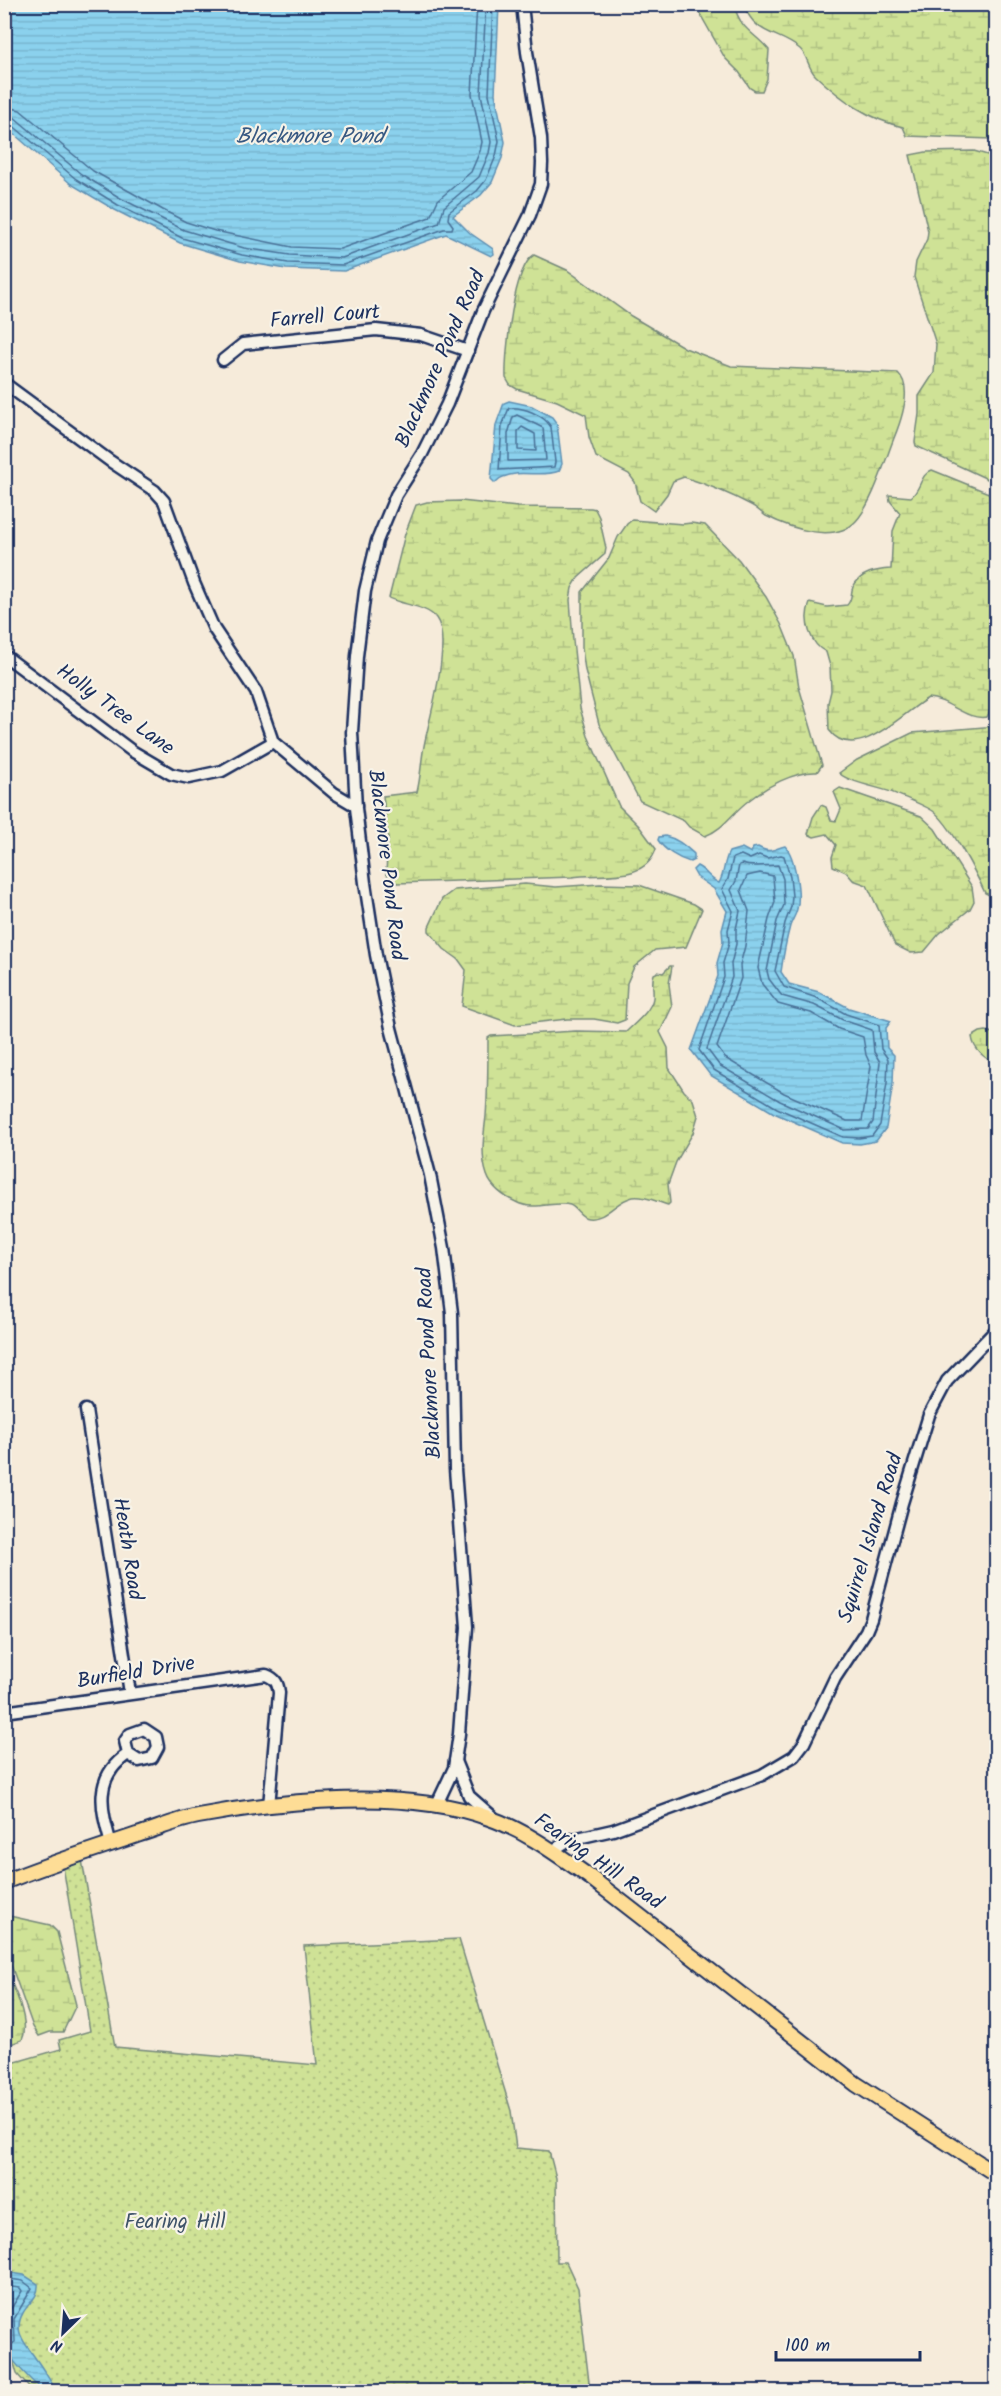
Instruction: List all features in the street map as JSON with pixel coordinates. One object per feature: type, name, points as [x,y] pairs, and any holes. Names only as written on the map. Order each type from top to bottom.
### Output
[{"type":"main road","name":"Fearing Hill Road","points":[[4,1881],[196,1817],[269,1806],[352,1800],[436,1804],[500,1822],[552,1851],[856,2084],[996,2174]]},
{"type":"street","name":"Blackmore Pond Road","points":[[436,1804],[448,1782],[455,1761],[466,1627],[455,1469],[452,1313],[444,1248],[430,1174],[391,1028],[376,955],[356,806],[352,732],[357,656],[365,591],[377,541],[396,495],[431,437],[483,311],[531,215],[541,184],[540,138],[522,4]]},
{"type":"street","name":"Farrell Court","points":[[224,360],[243,344],[376,330],[421,335],[468,351]]},
{"type":"street","points":[[4,383],[155,492],[164,501],[194,583],[214,629],[256,692],[273,742],[334,793],[356,806]]},
{"type":"street","name":"Holly Tree Lane","points":[[4,655],[132,750],[171,774],[189,778],[222,771],[273,742]]},
{"type":"street","name":"Squirrel Island Road","points":[[552,1851],[569,1840],[614,1830],[762,1774],[794,1756],[804,1743],[839,1671],[868,1625],[912,1469],[935,1400],[947,1381],[996,1330]]},
{"type":"street","name":"Heath Road","points":[[86,1410],[130,1693]]},
{"type":"street","name":"Burfield Drive","points":[[4,1712],[259,1674],[274,1678],[278,1684],[279,1693],[269,1806]]},
{"type":"street","points":[[111,1844],[102,1807],[104,1787],[112,1768],[128,1754]]},
{"type":"street","name":"Blackmore Pond Road","points":[[455,1761],[469,1796],[500,1822]]},
{"type":"green space","points":[[695,5],[734,5],[744,26],[769,50],[767,79],[762,91],[750,88],[725,58]]},
{"type":"green space","points":[[744,5],[996,5],[996,137],[992,139],[907,136],[903,127],[867,114],[836,93],[813,73],[800,49],[761,28],[754,22]]},
{"type":"green space","points":[[974,151],[991,156],[996,167],[996,483],[916,446],[915,442],[919,396],[934,373],[936,344],[914,277],[916,262],[927,239],[928,231],[910,155],[926,152]]},
{"type":"green space","points":[[534,255],[567,270],[631,316],[685,348],[731,366],[898,373],[905,387],[902,414],[873,493],[856,521],[836,532],[812,532],[799,529],[766,516],[753,506],[726,493],[684,477],[673,481],[667,494],[654,511],[640,501],[635,482],[629,474],[596,457],[589,437],[586,415],[557,401],[517,389],[510,385],[506,378],[509,332],[516,293],[527,263]]},
{"type":"green space","points":[[932,470],[996,496],[996,686],[989,713],[987,717],[972,716],[936,699],[928,698],[880,732],[866,739],[852,742],[840,739],[829,730],[830,666],[826,652],[816,644],[809,632],[807,617],[810,603],[827,607],[847,605],[853,587],[860,578],[874,571],[891,569],[893,531],[900,513],[890,501],[889,495],[911,497],[925,475]]},
{"type":"green space","points":[[461,501],[518,507],[591,508],[595,509],[599,517],[606,548],[605,554],[578,578],[572,588],[570,600],[573,640],[580,708],[588,736],[619,806],[639,826],[656,849],[650,860],[632,872],[572,877],[397,883],[386,873],[388,838],[383,796],[417,792],[438,680],[442,643],[441,629],[432,614],[389,598],[405,534],[416,505],[427,502]]},
{"type":"green space","points":[[632,520],[705,525],[739,560],[766,597],[781,624],[794,656],[799,687],[822,765],[817,772],[790,777],[763,790],[743,805],[717,830],[705,836],[689,827],[684,821],[640,801],[599,724],[585,670],[582,648],[582,592],[609,558],[618,537]]},
{"type":"green space","points":[[996,726],[996,898],[985,893],[955,837],[933,811],[901,796],[856,782],[839,773],[857,760],[912,733]]},
{"type":"green space","points":[[840,788],[921,816],[935,829],[972,887],[974,901],[970,909],[939,934],[924,952],[911,953],[895,945],[867,885],[853,880],[846,872],[833,866],[832,857],[836,845],[827,834],[814,837],[808,834],[813,817],[821,805],[826,807],[831,820],[836,821],[841,809],[834,792]]},
{"type":"green space","points":[[525,884],[556,887],[600,884],[639,885],[694,904],[702,909],[686,947],[655,950],[634,967],[627,983],[625,1020],[617,1023],[594,1019],[567,1019],[515,1025],[462,1006],[466,970],[458,959],[444,949],[429,931],[429,927],[442,899],[454,890]]},
{"type":"green space","points":[[672,966],[669,984],[672,1007],[660,1032],[668,1048],[669,1068],[693,1100],[698,1116],[693,1133],[676,1162],[668,1184],[670,1203],[668,1205],[646,1198],[633,1197],[621,1202],[601,1216],[588,1218],[570,1205],[523,1205],[503,1194],[489,1179],[484,1160],[488,1038],[576,1031],[626,1032],[652,1003],[654,974],[663,973]]},
{"type":"green space","points":[[986,1031],[996,1034],[996,1064],[981,1054],[973,1042],[972,1037]]},
{"type":"green space","name":"Fearing Hill","points":[[82,1860],[115,2047],[317,2065],[304,1946],[459,1939],[511,2111],[516,2148],[549,2151],[556,2178],[557,2262],[566,2262],[578,2288],[590,2391],[32,2391],[17,2374],[9,2347],[5,2319],[5,2065],[61,2049],[59,2040],[90,2031],[63,1866]]},
{"type":"green space","points":[[5,1915],[50,1925],[57,1932],[76,2005],[63,2032],[50,2032],[39,2036],[33,2027],[5,1948]]},
{"type":"green space","points":[[4,1967],[20,2003],[24,2024],[22,2040],[5,2046]]},
{"type":"water","name":"Blackmore Pond","points":[[4,5],[499,5],[495,94],[505,142],[502,158],[492,182],[481,195],[453,216],[470,233],[493,249],[494,254],[491,256],[446,234],[344,271],[286,269],[240,261],[180,243],[115,210],[71,184],[5,126]]},
{"type":"water","points":[[509,401],[532,406],[552,417],[557,424],[562,464],[559,471],[545,474],[510,475],[500,478],[495,483],[491,479],[496,425],[504,403]]},
{"type":"water","points":[[659,837],[674,839],[694,854],[694,860],[686,861],[668,851],[658,840]]},
{"type":"water","points":[[785,846],[792,858],[798,886],[798,903],[789,932],[781,972],[789,984],[819,992],[849,1008],[891,1021],[886,1028],[887,1048],[894,1055],[893,1083],[886,1128],[876,1141],[860,1144],[842,1143],[774,1113],[710,1075],[691,1050],[718,976],[717,963],[723,942],[722,930],[727,911],[714,889],[697,877],[693,870],[697,866],[719,883],[729,852],[742,848],[751,853],[753,848],[758,847],[769,851]]},
{"type":"water","points":[[5,2272],[24,2275],[38,2284],[35,2296],[20,2320],[20,2332],[57,2391],[42,2391],[19,2368],[8,2352],[3,2324]]}]
